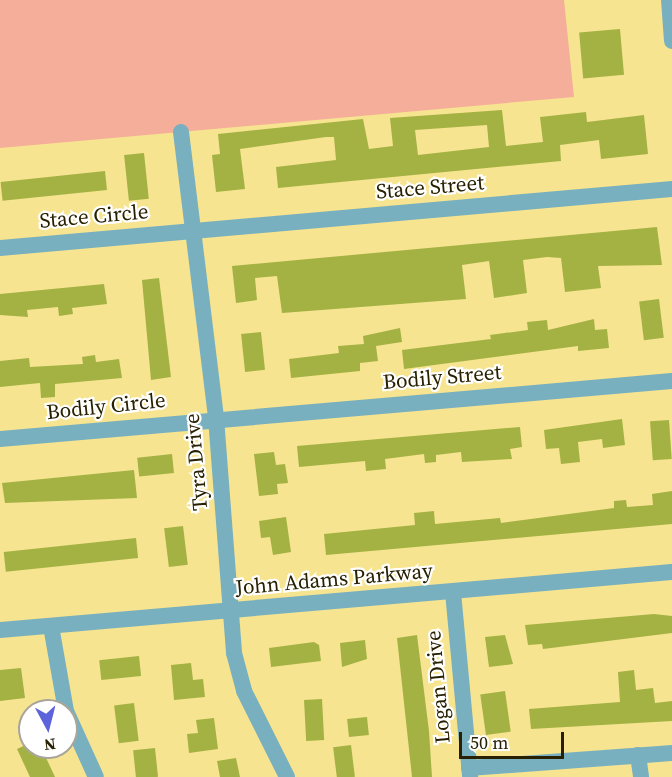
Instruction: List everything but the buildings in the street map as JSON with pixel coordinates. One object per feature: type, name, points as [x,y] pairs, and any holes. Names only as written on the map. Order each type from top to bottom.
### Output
[{"type":"street","points":[[669,0],[672,41]]},
{"type":"street","name":"Tyra Drive","points":[[181,132],[216,418],[231,611],[241,682],[287,777]]},
{"type":"street","name":"Stace Street","points":[[192,230],[672,189]]},
{"type":"street","name":"Stace Circle","points":[[0,248],[192,230]]},
{"type":"street","name":"Bodily Street","points":[[216,418],[672,381]]},
{"type":"street","name":"Bodily Circle","points":[[0,439],[216,418]]},
{"type":"street","name":"John Adams Parkway","points":[[0,630],[672,572]]},
{"type":"street","name":"Logan Drive","points":[[453,592],[469,772]]},
{"type":"street","points":[[51,626],[64,699]]},
{"type":"street","points":[[78,737],[96,777]]},
{"type":"street","points":[[469,772],[672,753]]},
{"type":"street","points":[[638,755],[640,777]]},
{"type":"shaded area","points":[[0,0],[564,0],[574,97],[0,148]]}]
